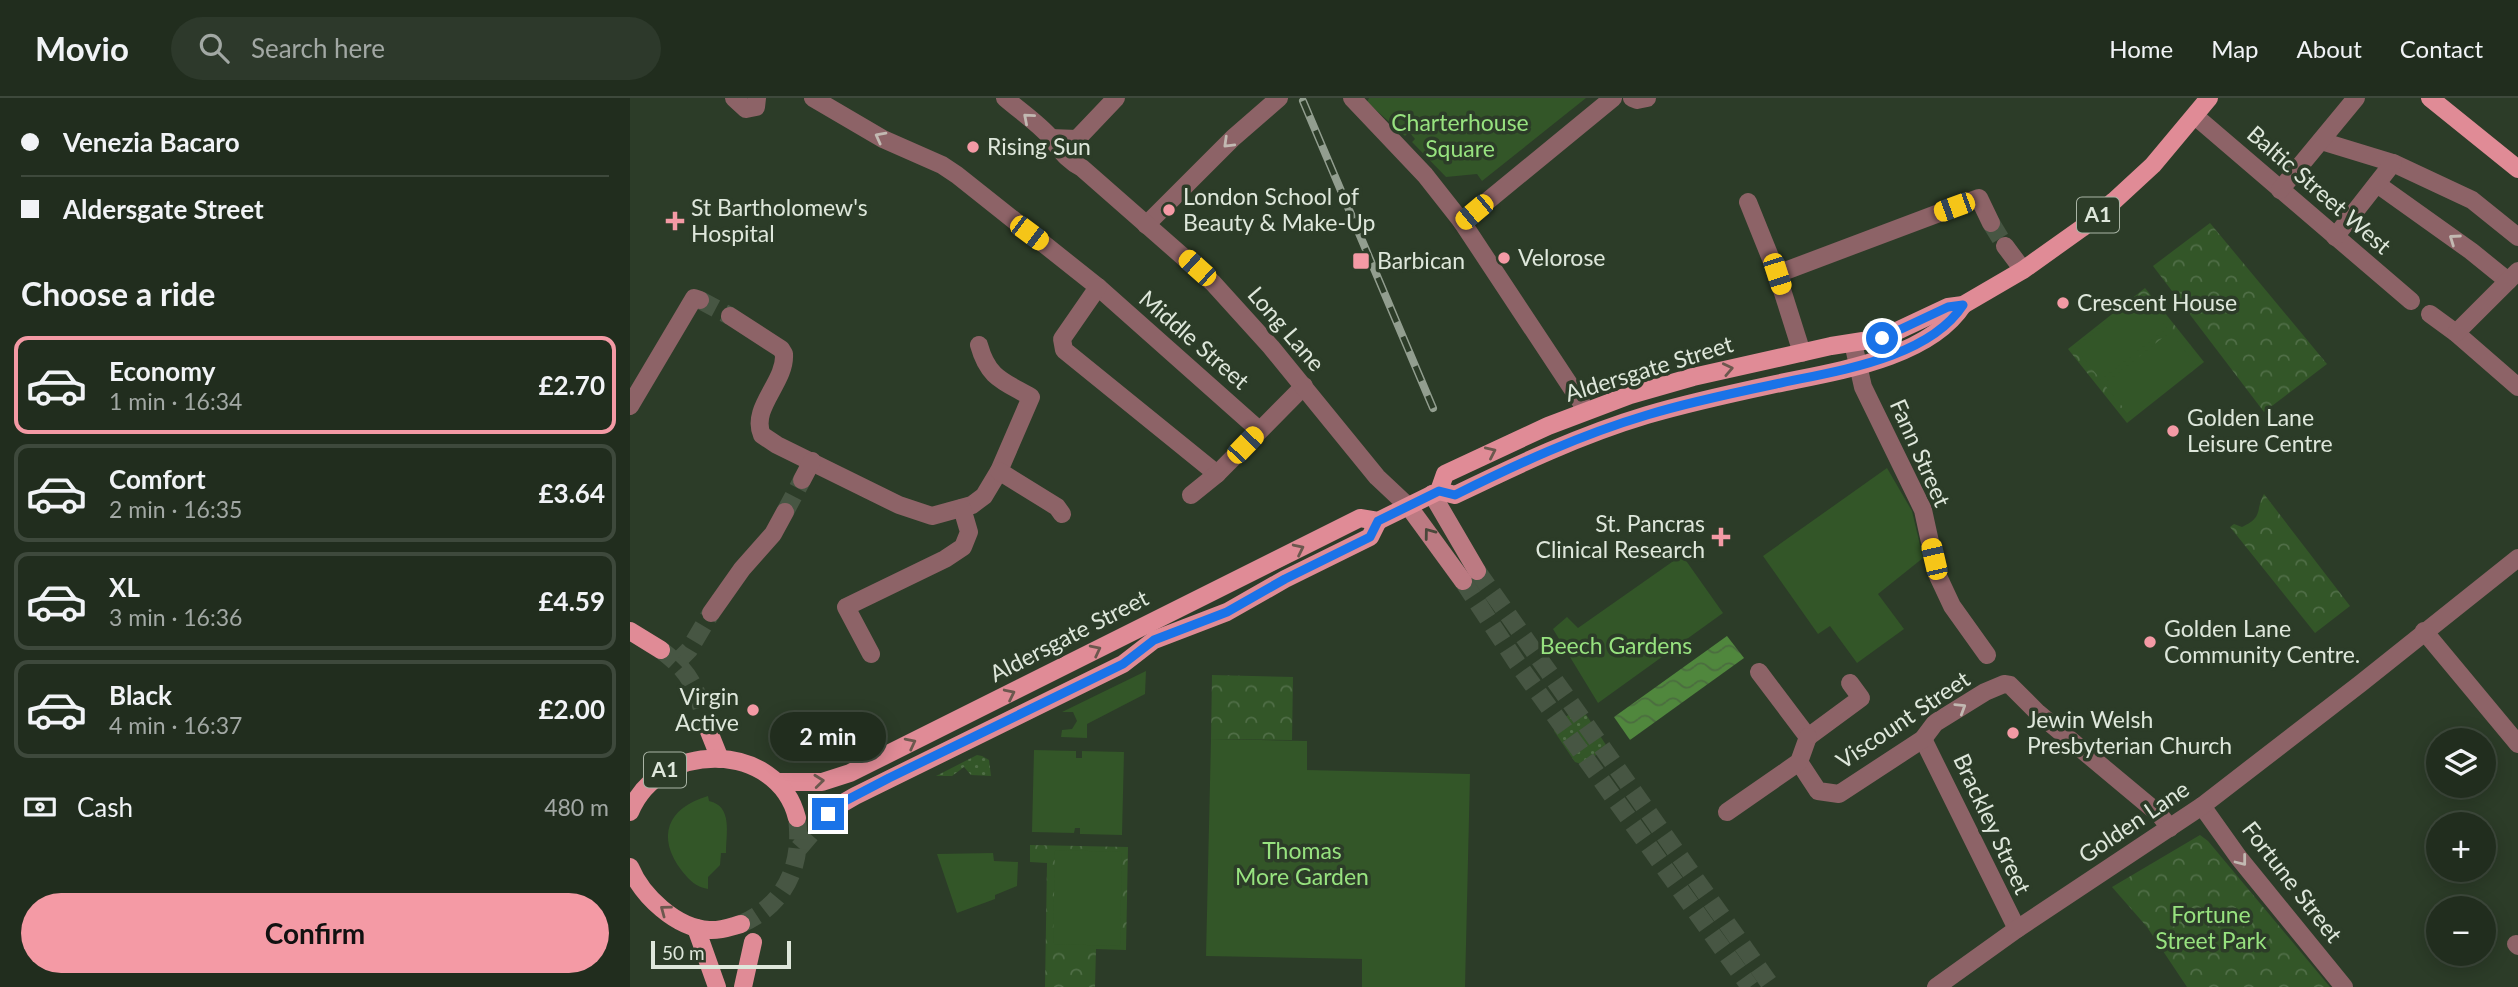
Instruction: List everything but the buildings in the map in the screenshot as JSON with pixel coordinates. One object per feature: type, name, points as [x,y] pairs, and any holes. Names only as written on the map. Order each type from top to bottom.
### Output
[{"type":"main road","name":"A1","points":[[1853,343],[1882,338],[1948,307],[1963,305],[2023,270],[2082,228],[2153,165],[2209,98]]},
{"type":"main road","points":[[2430,98],[2518,169]]},
{"type":"main road","name":"A1","points":[[1858,366],[1924,339],[1953,320],[1963,305]]},
{"type":"main road","name":"Aldersgate Street","points":[[778,782],[822,782],[850,773],[1360,518],[1378,521],[1409,507],[1435,492],[1445,474],[1584,411],[1693,377],[1853,343]]},
{"type":"main road","name":"Aldersgate Street","points":[[1435,492],[1455,495],[1555,448],[1645,415],[1858,366]]},
{"type":"main road","points":[[1409,507],[1470,576],[1435,492]]},
{"type":"main road","name":"Aldersgate Street","points":[[824,819],[845,801],[866,790],[1123,664],[1154,640],[1227,612],[1285,579],[1370,537],[1378,521]]},
{"type":"main road","points":[[630,631],[661,650]]},
{"type":"main road","points":[[708,729],[720,758]]},
{"type":"main road","name":"A1","points":[[630,812],[651,779],[666,769],[695,760],[720,758],[744,764],[778,782]]},
{"type":"main road","points":[[778,782],[792,804],[797,818]]},
{"type":"main road","points":[[630,867],[635,886],[667,912],[696,928],[722,930],[741,924]]},
{"type":"main road","points":[[696,928],[716,987]]},
{"type":"main road","points":[[743,987],[753,942]]},
{"type":"street","points":[[734,98],[746,109],[756,107],[757,98]]},
{"type":"street","name":"Middle Street","points":[[813,98],[883,139],[942,164],[1098,287],[1259,430]]},
{"type":"street","name":"Long Lane","points":[[1005,98],[1051,138],[1059,152],[1082,168],[1213,283],[1304,386],[1377,477],[1409,507]]},
{"type":"street","points":[[1051,138],[1077,139],[1116,98]]},
{"type":"street","points":[[1146,225],[1234,138],[1279,98]]},
{"type":"street","points":[[1352,98],[1425,175],[1462,222],[1581,402],[1584,411]]},
{"type":"street","points":[[1462,222],[1613,98]]},
{"type":"street","points":[[1632,98],[1647,98]]},
{"type":"street","points":[[2280,190],[2356,98]]},
{"type":"street","name":"Baltic Street West","points":[[2194,116],[2411,301]]},
{"type":"street","points":[[1077,139],[1082,168]]},
{"type":"street","points":[[2321,141],[2393,163],[2472,200],[2518,237]]},
{"type":"street","points":[[2335,237],[2393,163]]},
{"type":"street","points":[[2376,184],[2471,251],[2513,276],[2456,333]]},
{"type":"street","points":[[1777,274],[1979,198],[1991,223]]},
{"type":"street","points":[[1748,202],[1777,274],[1802,353]]},
{"type":"street","points":[[2005,246],[2023,270]]},
{"type":"street","points":[[1098,287],[1062,339],[1064,350],[1217,474]]},
{"type":"street","points":[[630,406],[691,302],[694,298],[700,300]]},
{"type":"street","points":[[2430,314],[2516,382]]},
{"type":"street","points":[[730,316],[785,354],[782,370],[758,419],[762,435],[922,514],[932,516],[962,508],[985,496],[999,471],[1031,397],[991,373],[984,362],[979,345]]},
{"type":"street","name":"Fann Street","points":[[1853,343],[1863,387],[1923,510],[1937,574],[1952,606],[1987,654]]},
{"type":"street","points":[[1191,495],[1217,474],[1304,386]]},
{"type":"street","points":[[802,480],[812,461]]},
{"type":"street","points":[[999,471],[1056,507],[1062,514]]},
{"type":"street","points":[[871,654],[846,607],[945,559],[963,547],[970,532],[962,508]]},
{"type":"street","points":[[710,613],[742,569],[774,534],[785,513]]},
{"type":"street","name":"Golden Lane","points":[[1936,987],[2017,929],[2202,806],[2424,631],[2515,567]]},
{"type":"street","points":[[2424,631],[2518,744]]},
{"type":"street","points":[[1759,671],[1808,737]]},
{"type":"street","points":[[1727,812],[1799,762],[1808,737],[1861,698],[1850,683]]},
{"type":"street","name":"Viscount Street","points":[[1799,762],[1818,791],[1839,794],[1923,739],[1935,723],[1985,692],[2004,684],[2010,685],[2038,713],[2159,814],[2170,828]]},
{"type":"street","name":"Brackley Street","points":[[1923,739],[2017,929]]},
{"type":"street","name":"Fortune Street","points":[[2202,806],[2239,858],[2344,987]]},
{"type":"green space","name":"Charterhouse Square","points":[[1369,98],[1586,98],[1482,181],[1477,174],[1446,177],[1412,142],[1415,139],[1409,132],[1405,136],[1367,102]]},
{"type":"green space","points":[[2210,223],[2327,364],[2264,412],[2153,266]]},
{"type":"green space","points":[[2145,288],[2204,362],[2127,423],[2068,349]]},
{"type":"green space","points":[[2141,295],[2167,328],[2101,380],[2075,347]]},
{"type":"green space","points":[[2170,332],[2196,365],[2131,417],[2104,384]]},
{"type":"green space","points":[[1887,468],[1912,511],[1923,558],[1878,594],[1904,629],[1857,663],[1830,626],[1818,634],[1763,556]]},
{"type":"green space","points":[[2264,494],[2350,606],[2315,633],[2230,527],[2234,524],[2242,527],[2253,520]]},
{"type":"green space","name":"Beech Gardens","points":[[1682,555],[1723,613],[1598,703],[1553,629],[1567,617],[1578,628]]},
{"type":"green space","points":[[1146,671],[1145,694],[1087,724],[1087,738],[1061,737],[1062,730],[1072,729],[1077,721],[1073,712],[1062,712]]},
{"type":"green space","points":[[1212,675],[1293,677],[1292,740],[1211,739]]},
{"type":"green space","points":[[1580,710],[1585,713],[1606,745],[1603,751],[1581,764],[1575,762],[1554,731],[1564,718]]},
{"type":"green space","name":"Thomas More Garden","points":[[1211,739],[1307,741],[1307,770],[1470,774],[1465,987],[1362,987],[1362,959],[1206,956]]},
{"type":"green space","points":[[1034,750],[1076,751],[1076,758],[1082,758],[1082,751],[1124,752],[1122,835],[1080,834],[1080,828],[1075,828],[1074,833],[1032,832]]},
{"type":"green space","points":[[977,755],[989,760],[991,776],[971,775],[964,767],[952,776],[936,776]]},
{"type":"green space","points":[[708,796],[709,801],[722,809],[727,830],[726,853],[721,853],[720,865],[708,877],[708,889],[694,883],[682,871],[669,847],[668,835],[675,816],[683,808]]},
{"type":"green space","name":"Fortune Street Park","points":[[2200,835],[2208,841],[2330,987],[2187,987],[2147,927],[2112,887]]},
{"type":"green space","points":[[1030,845],[1128,847],[1126,950],[1096,949],[1095,987],[1045,987],[1047,863],[1030,862]]},
{"type":"green space","points":[[1055,850],[1122,852],[1120,946],[1053,944]]},
{"type":"green space","points":[[993,853],[994,861],[1018,862],[1017,886],[995,895],[995,899],[957,913],[937,854]]},
{"type":"water","points":[[1727,636],[1744,658],[1630,740],[1614,717]]},
{"type":"tunnel","points":[[1991,223],[2005,246]]},
{"type":"tunnel","points":[[700,300],[730,316]]},
{"type":"tunnel","points":[[785,512],[802,480]]},
{"type":"tunnel","points":[[1477,571],[1772,987]]},
{"type":"tunnel","points":[[1463,581],[1517,663],[1750,987]]},
{"type":"tunnel","points":[[677,662],[689,650],[711,613]]},
{"type":"tunnel","points":[[661,650],[688,676],[708,729]]},
{"type":"tunnel","points":[[741,924],[770,906],[788,881],[797,852],[797,818]]},
{"type":"tunnel","points":[[799,848],[824,819]]},
{"type":"railway","points":[[1303,101],[1433,408]]},
{"type":"place","name":"Rising Sun","points":[[973,147]]},
{"type":"place","name":"London School of Beauty & Make-Up","points":[[1169,210]]},
{"type":"place","name":"St Bartholomew's Hospital","points":[[675,221]]},
{"type":"place","name":"Velorose","points":[[1504,258]]},
{"type":"place","name":"Barbican","points":[[1361,261]]},
{"type":"place","name":"Crescent House","points":[[2063,303]]},
{"type":"place","name":"Golden Lane Leisure Centre","points":[[2173,431]]},
{"type":"place","name":"St. Pancras Clinical Research","points":[[1721,537]]},
{"type":"place","name":"Golden Lane Community Centre.","points":[[2150,642]]},
{"type":"place","name":"Virgin Active","points":[[753,710]]},
{"type":"place","name":"Jewin Welsh Presbyterian Church","points":[[2013,733]]},
{"type":"route","points":[[828,814],[845,801],[889,778],[1123,664],[1154,640],[1227,612],[1285,579],[1370,537],[1378,521],[1439,491],[1455,495],[1555,448],[1645,415],[1858,366],[1892,354],[1945,326],[1953,320],[1963,305],[1948,307],[1882,338]]}]
